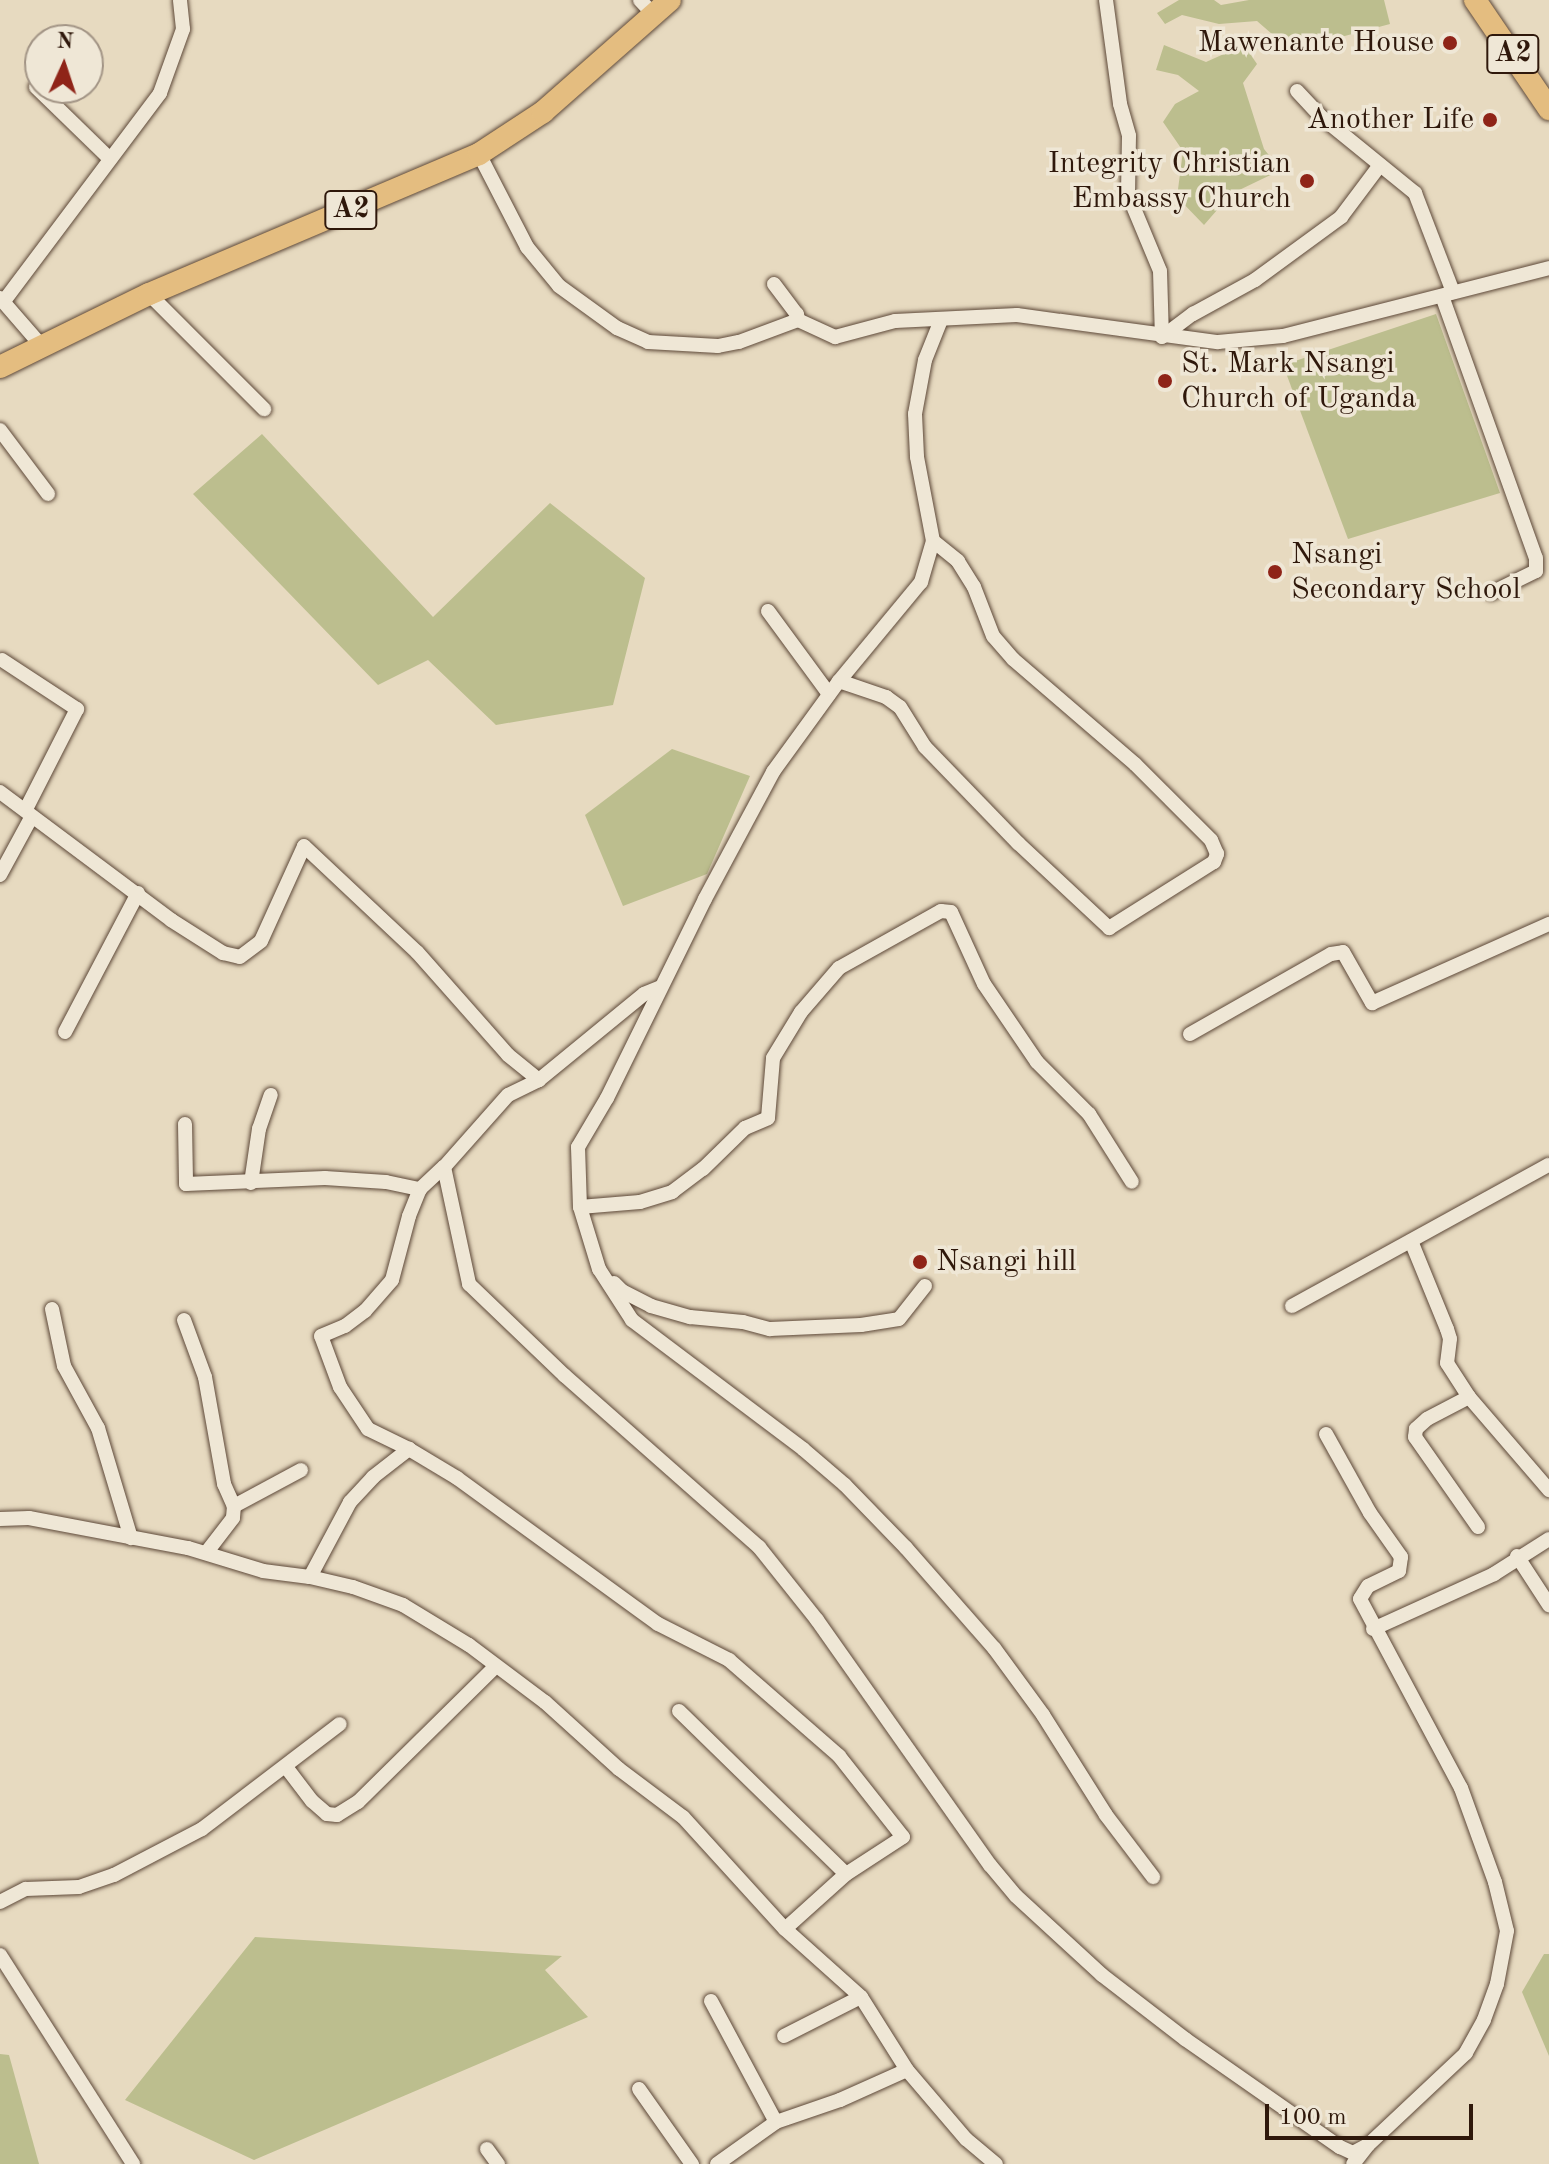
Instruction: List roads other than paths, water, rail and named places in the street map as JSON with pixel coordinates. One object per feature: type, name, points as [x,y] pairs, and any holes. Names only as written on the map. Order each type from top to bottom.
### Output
[{"type":"main road","name":"A2","points":[[1475,0],[1549,109]]},
{"type":"main road","name":"A2","points":[[0,367],[40,344],[149,294],[479,154],[543,112],[654,5]]},
{"type":"street","points":[[40,344],[2,300],[160,93],[183,29],[180,0]]},
{"type":"street","points":[[1106,0],[1120,104],[1129,136],[1128,194],[1160,271],[1162,337]]},
{"type":"street","points":[[1297,91],[1319,115],[1415,193],[1536,558],[1536,571],[1491,593]]},
{"type":"street","points":[[53,104],[110,159]]},
{"type":"street","points":[[479,154],[527,247],[559,286],[617,328],[648,342],[718,346],[739,342],[798,320],[835,337],[895,321],[1043,317],[1162,337],[1218,342],[1283,336],[1549,268]]},
{"type":"street","points":[[1162,337],[1193,314],[1255,280],[1341,217],[1380,165]]},
{"type":"street","points":[[774,284],[797,314],[798,320]]},
{"type":"street","points":[[149,294],[264,409]]},
{"type":"street","points":[[941,320],[925,360],[915,414],[917,457],[933,541],[921,582],[839,681],[773,772],[607,1098],[578,1147],[580,1207],[599,1269],[632,1320],[834,1476],[971,1618],[1043,1715],[1106,1815],[1153,1877]]},
{"type":"street","points":[[0,430],[48,494]]},
{"type":"street","points":[[839,681],[886,697],[900,707],[925,747],[1018,843],[1109,928],[1214,862],[1217,854],[1211,840],[1135,764],[1013,659],[993,636],[974,587],[958,561],[933,541]]},
{"type":"street","points":[[768,611],[829,694]]},
{"type":"street","points":[[0,875],[77,709],[2,660]]},
{"type":"street","points":[[0,792],[171,920],[223,953],[240,957],[261,941],[304,846],[417,952],[508,1055],[539,1080]]},
{"type":"street","points":[[65,1032],[138,893]]},
{"type":"street","points":[[580,1207],[640,1202],[672,1192],[703,1169],[745,1128],[768,1118],[773,1058],[801,1012],[839,968],[941,911],[951,912],[984,984],[1037,1062],[1089,1114],[1132,1182]]},
{"type":"street","points":[[1190,1034],[1331,954],[1343,952],[1372,1003],[1549,924]]},
{"type":"street","points":[[661,987],[644,994],[539,1080],[508,1095],[444,1167],[420,1189],[409,1216],[392,1280],[365,1311],[345,1326],[321,1336],[340,1387],[368,1429],[457,1478],[658,1624],[729,1660],[839,1756],[903,1837],[846,1874],[785,1929]]},
{"type":"street","points":[[251,1183],[259,1129],[271,1095]]},
{"type":"street","points":[[185,1124],[186,1184],[325,1178],[386,1182],[420,1189]]},
{"type":"street","points":[[1292,1306],[1549,1165]]},
{"type":"street","points":[[444,1167],[469,1284],[565,1376],[759,1547],[817,1620],[990,1865],[1016,1896],[1102,1975],[1185,2039],[1340,2147],[1353,2153],[1368,2145]]},
{"type":"street","points":[[1411,1241],[1450,1339],[1447,1363],[1469,1397],[1549,1490]]},
{"type":"street","points":[[599,1269],[622,1291],[651,1306],[690,1317],[743,1322],[770,1329],[847,1326],[899,1319],[925,1286]]},
{"type":"street","points":[[52,1309],[64,1366],[98,1428],[131,1538]]},
{"type":"street","points":[[184,1320],[205,1377],[224,1484],[234,1506],[233,1518],[206,1553]]},
{"type":"street","points":[[1469,1397],[1427,1419],[1416,1429],[1415,1437],[1478,1527]]},
{"type":"street","points":[[1326,1434],[1370,1513],[1403,1562],[1399,1571],[1362,1592],[1360,1599],[1373,1629],[1419,1705],[1461,1788],[1495,1882],[1507,1931],[1497,1984],[1484,2020],[1466,2053],[1368,2145],[1353,2164]]},
{"type":"street","points":[[310,1577],[350,1502],[373,1477],[409,1449]]},
{"type":"street","points":[[234,1506],[301,1470]]},
{"type":"street","points":[[0,1519],[29,1518],[206,1553],[263,1571],[310,1577],[403,1605],[469,1645],[545,1702],[619,1769],[683,1817],[785,1929],[861,1997],[907,2070],[966,2139],[996,2164]]},
{"type":"street","points":[[1373,1629],[1494,1574],[1517,1556],[1549,1539]]},
{"type":"street","points":[[1517,1556],[1549,1605]]},
{"type":"street","points":[[286,1767],[312,1801],[327,1814],[337,1815],[358,1802],[495,1667]]},
{"type":"street","points":[[679,1711],[846,1874]]},
{"type":"street","points":[[0,1902],[26,1889],[79,1887],[114,1875],[202,1829],[340,1724]]},
{"type":"street","points":[[0,1955],[133,2164]]},
{"type":"street","points":[[784,2036],[861,1997]]},
{"type":"street","points":[[711,2001],[776,2122]]},
{"type":"street","points":[[717,2164],[776,2122],[840,2100],[907,2070]]},
{"type":"street","points":[[639,2089],[692,2164]]},
{"type":"street","points":[[487,2149],[498,2164]]},
{"type":"place","name":"Mawenante House","points":[[1450,43]]},
{"type":"place","name":"Another Life","points":[[1490,120]]},
{"type":"place","name":"Integrity Christian Embassy Church","points":[[1307,181]]},
{"type":"place","name":"St. Mark Nsangi Church of Uganda","points":[[1165,381]]},
{"type":"place","name":"Nsangi Secondary School","points":[[1275,572]]},
{"type":"place","name":"Nsangi hill","points":[[920,1262]]}]
